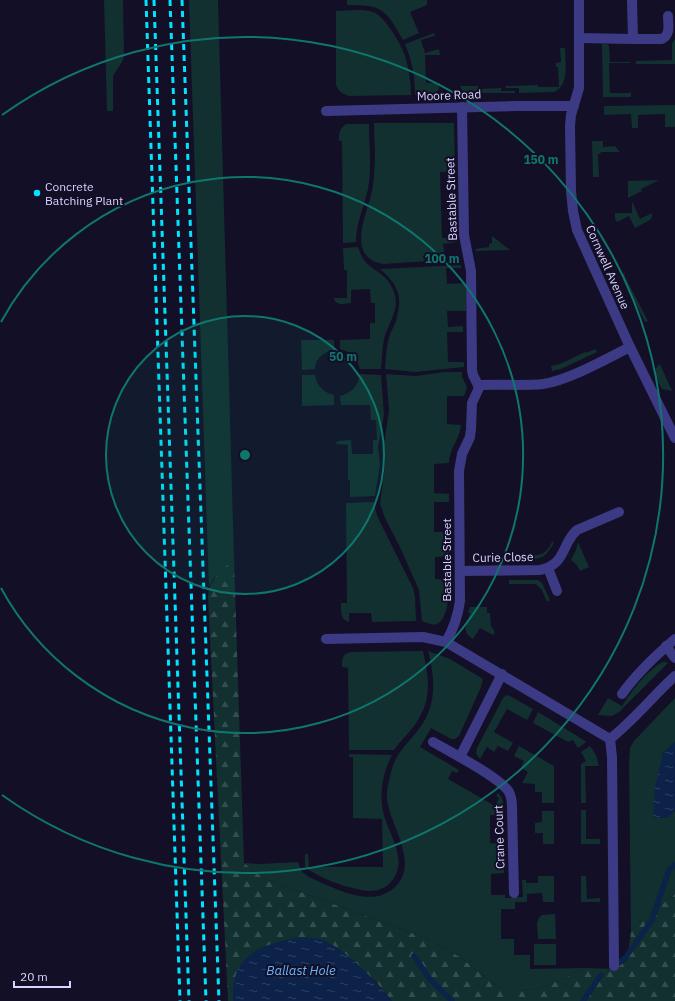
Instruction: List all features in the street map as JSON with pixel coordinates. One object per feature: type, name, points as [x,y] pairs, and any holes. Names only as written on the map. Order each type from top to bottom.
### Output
[{"type":"street","name":"Cornwell Avenue","points":[[579,0],[579,88],[570,126],[570,191],[577,230],[630,347],[675,438]]},
{"type":"street","points":[[632,0],[633,39]]},
{"type":"street","points":[[579,38],[662,39],[666,37],[669,30],[668,16]]},
{"type":"street","name":"Moore Road","points":[[326,111],[462,107],[574,106]]},
{"type":"street","name":"Bastable Street","points":[[446,642],[453,630],[459,610],[460,600],[459,466],[462,454],[470,437],[472,403],[478,388],[478,384],[472,370],[471,271],[464,235],[462,107]]},
{"type":"street","points":[[478,384],[544,384],[557,380],[630,347]]},
{"type":"street","name":"Curie Close","points":[[460,571],[540,570],[548,568],[562,556],[573,534],[577,530],[619,512]]},
{"type":"street","points":[[548,568],[557,591]]},
{"type":"street","points":[[326,639],[422,637],[446,642],[610,739]]},
{"type":"street","points":[[622,694],[633,679],[675,639]]},
{"type":"street","points":[[666,646],[675,658]]},
{"type":"street","points":[[460,757],[502,674]]},
{"type":"street","points":[[610,739],[626,726],[675,676]]},
{"type":"street","points":[[610,739],[612,757],[614,966]]},
{"type":"street","name":"Crane Court","points":[[433,742],[460,757],[503,785],[509,792],[512,807],[514,893]]},
{"type":"green space","points":[[104,0],[123,0],[124,56],[113,76],[113,111],[107,111]]},
{"type":"green space","points":[[189,0],[218,0],[234,559],[213,579],[209,587]]},
{"type":"green space","points":[[347,0],[427,0],[427,5],[410,12],[419,33],[403,40],[392,21],[382,11],[369,6],[347,5]]},
{"type":"green space","points":[[336,11],[369,11],[383,19],[393,32],[404,54],[410,77],[411,95],[349,96],[339,90],[336,84]]},
{"type":"green space","points":[[434,33],[435,36],[421,40],[425,53],[439,49],[440,55],[425,55],[426,83],[440,83],[439,88],[435,94],[432,95],[415,95],[413,69],[405,44]]},
{"type":"green space","points":[[675,39],[675,64],[636,64],[636,61],[672,60],[672,43]]},
{"type":"green space","points":[[602,44],[607,44],[609,46],[610,62],[630,62],[609,63],[610,93],[631,92],[631,97],[603,97]]},
{"type":"green space","points":[[560,48],[565,48],[566,73],[565,79],[559,89],[554,92],[519,93],[519,88],[506,88],[505,86],[538,85],[538,87],[559,87],[558,67],[556,67],[556,63],[561,62]]},
{"type":"green space","points":[[460,86],[478,86],[478,89],[501,88],[501,91],[515,91],[515,93],[466,93],[463,92]]},
{"type":"green space","points":[[675,105],[675,127],[665,127],[665,114],[638,115],[638,128],[632,128],[631,114],[604,115],[604,106]]},
{"type":"green space","points":[[374,123],[454,123],[455,171],[440,172],[442,238],[457,238],[457,242],[443,244],[445,257],[460,257],[460,259],[383,264],[371,260],[365,253],[361,234],[372,191],[375,160]]},
{"type":"green space","points":[[346,124],[369,124],[370,165],[368,189],[356,235],[356,242],[343,243],[342,141],[339,141],[339,133]]},
{"type":"green space","points":[[592,141],[603,141],[603,147],[615,146],[620,152],[601,152],[598,154],[599,177],[593,177]]},
{"type":"green space","points":[[659,180],[641,189],[642,191],[628,198],[628,181]]},
{"type":"green space","points":[[632,201],[640,219],[652,213],[650,220],[635,228],[629,216],[617,222],[615,219],[615,213],[632,213]]},
{"type":"green space","points":[[492,236],[510,250],[476,251],[475,249],[489,247],[489,244],[492,243]]},
{"type":"green space","points":[[358,247],[367,264],[384,276],[388,281],[393,289],[395,297],[395,311],[384,339],[381,369],[360,369],[353,356],[340,349],[340,340],[370,339],[370,323],[375,323],[375,303],[371,303],[370,289],[351,290],[351,303],[338,303],[334,298],[347,298],[347,270],[344,270],[343,248]]},
{"type":"green space","points":[[461,265],[461,268],[446,268],[447,284],[466,283],[466,311],[447,311],[448,327],[463,326],[463,332],[447,332],[448,362],[464,362],[464,367],[415,372],[385,369],[388,342],[396,321],[399,298],[398,292],[392,281],[380,269]]},
{"type":"green space","points":[[625,273],[624,275],[648,321],[645,322],[621,274]]},
{"type":"green space","points":[[301,340],[334,340],[334,350],[327,352],[318,359],[315,369],[302,370]]},
{"type":"green space","points":[[595,349],[597,352],[561,369],[552,371],[551,366],[560,364]]},
{"type":"green space","points":[[660,364],[672,391],[662,389],[657,379],[655,373]]},
{"type":"green space","points":[[445,372],[462,372],[462,377],[467,387],[464,396],[447,396],[447,424],[461,425],[459,435],[449,458],[449,463],[434,464],[434,493],[449,494],[449,502],[434,502],[434,532],[449,532],[449,556],[435,557],[435,579],[449,580],[448,597],[444,616],[441,621],[434,625],[422,621],[419,590],[385,518],[380,504],[385,466],[384,445],[389,410],[386,374],[415,376]]},
{"type":"green space","points":[[360,374],[381,375],[384,415],[378,447],[380,464],[375,496],[350,497],[350,480],[348,480],[348,445],[335,444],[338,441],[351,440],[352,454],[373,454],[373,440],[377,440],[376,420],[371,420],[370,405],[341,405],[340,396],[348,393],[354,388],[358,382]]},
{"type":"green space","points":[[302,375],[315,375],[321,388],[334,395],[334,405],[302,406]]},
{"type":"green space","points":[[374,502],[380,522],[413,588],[416,621],[372,622],[371,613],[349,613],[349,622],[344,619],[342,615],[341,603],[347,603],[346,503]]},
{"type":"green space","points":[[552,542],[554,542],[545,555],[538,559],[522,560],[522,555],[536,555],[543,553]]},
{"type":"green space","points":[[578,542],[589,567],[580,571],[576,564],[571,560]]},
{"type":"green space","points":[[234,559],[244,863],[263,878],[425,938],[460,957],[489,980],[501,988],[510,991],[541,988],[565,978],[583,968],[615,969],[627,960],[631,932],[636,925],[675,894],[675,1001],[392,1001],[376,982],[353,960],[233,994],[233,1001],[228,1001],[208,597],[211,585],[217,575]]},
{"type":"green space","points":[[509,580],[538,580],[542,583],[550,600],[547,602],[542,590],[536,584],[509,584]]},
{"type":"green space","points":[[470,607],[487,607],[487,613],[490,613],[491,626],[495,632],[493,635],[480,628],[473,639],[469,636],[466,630],[466,625],[470,614],[468,612]]},
{"type":"green space","points":[[423,651],[428,680],[427,698],[420,716],[414,726],[394,750],[349,750],[348,668],[342,667],[342,659],[344,656],[351,652]]},
{"type":"green space","points":[[428,651],[450,659],[483,679],[481,687],[459,736],[455,739],[451,739],[431,728],[420,747],[459,770],[457,773],[452,771],[448,779],[495,806],[499,798],[496,796],[498,793],[503,800],[504,815],[490,815],[490,843],[504,844],[504,873],[491,874],[491,895],[505,895],[505,898],[523,897],[522,880],[526,880],[526,883],[538,883],[538,876],[554,876],[554,902],[543,902],[542,893],[527,894],[527,902],[515,902],[515,909],[501,909],[501,939],[514,939],[514,955],[530,955],[530,969],[583,968],[565,978],[541,988],[510,991],[501,988],[460,957],[425,938],[263,878],[244,863],[260,864],[298,862],[302,872],[309,877],[341,891],[365,897],[387,893],[399,883],[405,867],[405,859],[403,848],[388,805],[387,792],[396,759],[401,750],[422,724],[431,705],[433,684],[431,662]]},
{"type":"green space","points":[[662,662],[668,663],[619,712],[612,716],[598,715],[608,698],[622,706],[630,694],[650,671]]},
{"type":"green space","points":[[506,695],[533,709],[527,720],[507,709],[494,732],[513,743],[508,751],[498,746],[494,752],[487,747],[480,759],[476,754],[477,748]]},
{"type":"green space","points":[[675,698],[675,742],[663,753],[653,817],[666,818],[675,811],[675,894],[636,925],[631,932],[630,748],[634,741]]},
{"type":"green space","points":[[538,712],[586,742],[578,748],[573,740],[568,742],[533,723]]},
{"type":"green space","points":[[519,746],[554,766],[554,803],[542,803],[542,792],[535,792],[535,784],[522,783],[528,772],[521,768],[524,761],[514,756]]},
{"type":"green space","points":[[590,746],[596,755],[599,766],[585,766],[586,803],[581,803],[581,764],[586,761],[581,752]]},
{"type":"green space","points":[[349,754],[392,755],[383,779],[382,806],[384,816],[398,855],[398,865],[396,874],[390,883],[384,888],[377,890],[361,890],[339,884],[318,875],[305,867],[305,854],[308,854],[309,867],[383,867],[382,819],[353,818],[353,757],[349,757]]},
{"type":"green space","points":[[581,810],[586,810],[586,839],[600,839],[600,844],[581,844]]},
{"type":"green space","points":[[542,811],[554,811],[554,844],[543,844],[543,833],[535,833],[535,823],[542,822]]},
{"type":"green space","points":[[581,876],[586,876],[587,899],[600,898],[600,902],[581,902]]},
{"type":"green space","points":[[555,914],[556,939],[538,939],[537,923],[539,918],[542,915]]},
{"type":"green space","points":[[534,944],[556,944],[556,965],[534,965]]},
{"type":"water","points":[[675,742],[675,811],[666,818],[653,817],[655,787],[663,753]]},
{"type":"water","name":"Ballast Hole","points":[[299,937],[320,939],[339,949],[359,966],[392,1001],[233,1001],[237,972],[242,962],[250,954],[272,944]]},
{"type":"waterway","points":[[618,963],[625,958],[652,920],[669,870],[675,865]]},
{"type":"waterway","points":[[414,956],[429,978],[452,1001]]},
{"type":"waterway","points":[[583,1001],[601,975]]},
{"type":"railway","points":[[146,0],[180,1001]]},
{"type":"railway","points":[[154,0],[189,1001]]},
{"type":"railway","points":[[170,0],[206,1001]]},
{"type":"railway","points":[[182,0],[219,1001]]},
{"type":"place","name":"Concrete Batching Plant","points":[[37,193]]}]
